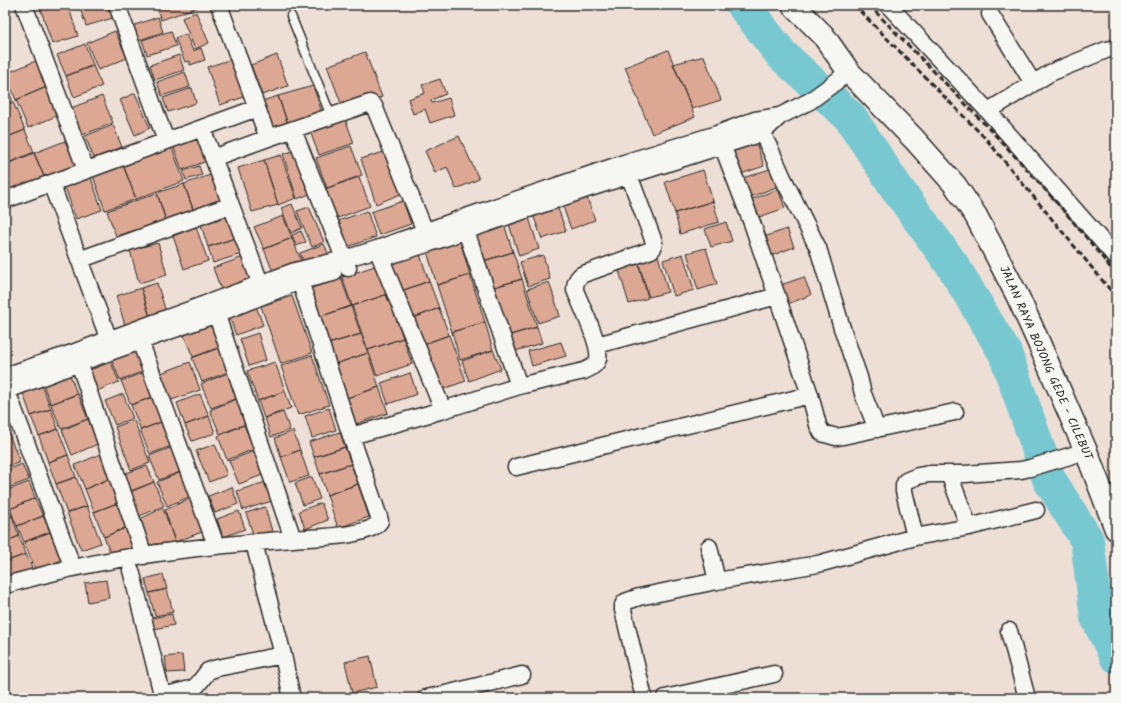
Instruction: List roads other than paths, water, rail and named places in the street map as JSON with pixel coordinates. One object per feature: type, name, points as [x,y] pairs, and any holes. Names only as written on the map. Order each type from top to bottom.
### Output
[{"type":"main road","name":"JALAN RAYA BOJONG GEDE - CILEBUT","points":[[793,5],[823,35],[845,75],[914,139],[955,185],[976,216],[1021,303],[1086,451],[1116,528]]},
{"type":"street","points":[[24,5],[86,170]]},
{"type":"street","points":[[117,5],[166,141]]},
{"type":"street","points":[[220,5],[268,138]]},
{"type":"street","points":[[888,5],[988,111],[1116,257]]},
{"type":"street","points":[[990,14],[1034,83]]},
{"type":"street","points":[[988,111],[1050,73],[1106,50],[1116,48]]},
{"type":"street","points":[[6,386],[111,345],[298,276],[379,254],[759,126],[810,101],[845,75]]},
{"type":"street","points":[[213,158],[331,116],[372,104],[427,238]]},
{"type":"street","points":[[5,200],[257,108]]},
{"type":"street","points":[[759,126],[818,248],[863,394],[876,429]]},
{"type":"street","points":[[202,128],[262,289]]},
{"type":"street","points":[[293,130],[346,264]]},
{"type":"street","points":[[720,140],[777,296],[810,395],[818,425],[822,433],[832,436],[843,436],[955,412]]},
{"type":"street","points":[[350,436],[443,410],[519,386],[584,371],[592,367],[598,359],[597,345],[575,290],[577,279],[581,276],[651,250],[654,246],[654,242],[627,170]]},
{"type":"street","points":[[51,183],[111,345]]},
{"type":"street","points":[[79,260],[231,206]]},
{"type":"street","points":[[463,225],[519,386]]},
{"type":"street","points":[[379,254],[443,410]]},
{"type":"street","points":[[5,585],[73,568],[144,556],[216,545],[324,538],[358,532],[378,525],[380,521],[350,436],[298,276]]},
{"type":"street","points":[[597,345],[777,296]]},
{"type":"street","points":[[215,307],[293,539]]},
{"type":"street","points":[[138,336],[216,545]]},
{"type":"street","points":[[6,386],[79,363],[111,345]]},
{"type":"street","points":[[79,363],[144,556]]},
{"type":"street","points":[[6,386],[73,568]]},
{"type":"street","points":[[516,468],[810,395]]},
{"type":"street","points":[[915,537],[906,504],[904,485],[906,481],[918,476],[965,474],[1030,468],[1086,451]]},
{"type":"street","points":[[949,474],[969,527]]},
{"type":"street","points":[[644,698],[623,610],[625,602],[639,597],[717,581],[818,564],[915,537],[969,527],[1036,510]]},
{"type":"street","points":[[254,543],[283,656],[292,698]]},
{"type":"street","points":[[709,547],[717,581]]},
{"type":"street","points":[[131,570],[163,697],[194,688],[208,672],[218,668],[283,656]]},
{"type":"street","points":[[1009,631],[1028,698]]},
{"type":"street","points":[[669,698],[774,674]]},
{"type":"street","points":[[426,698],[451,696],[522,675]]},
{"type":"lane","points":[[291,16],[331,116]]},
{"type":"waterway","points":[[743,5],[782,55],[850,117],[896,187],[953,266],[1005,353],[1049,479],[1087,540],[1097,617],[1116,656]]},
{"type":"railway","points":[[854,5],[987,140],[1116,297]]},
{"type":"railway","points":[[869,5],[1028,170],[1088,239],[1116,275]]}]
